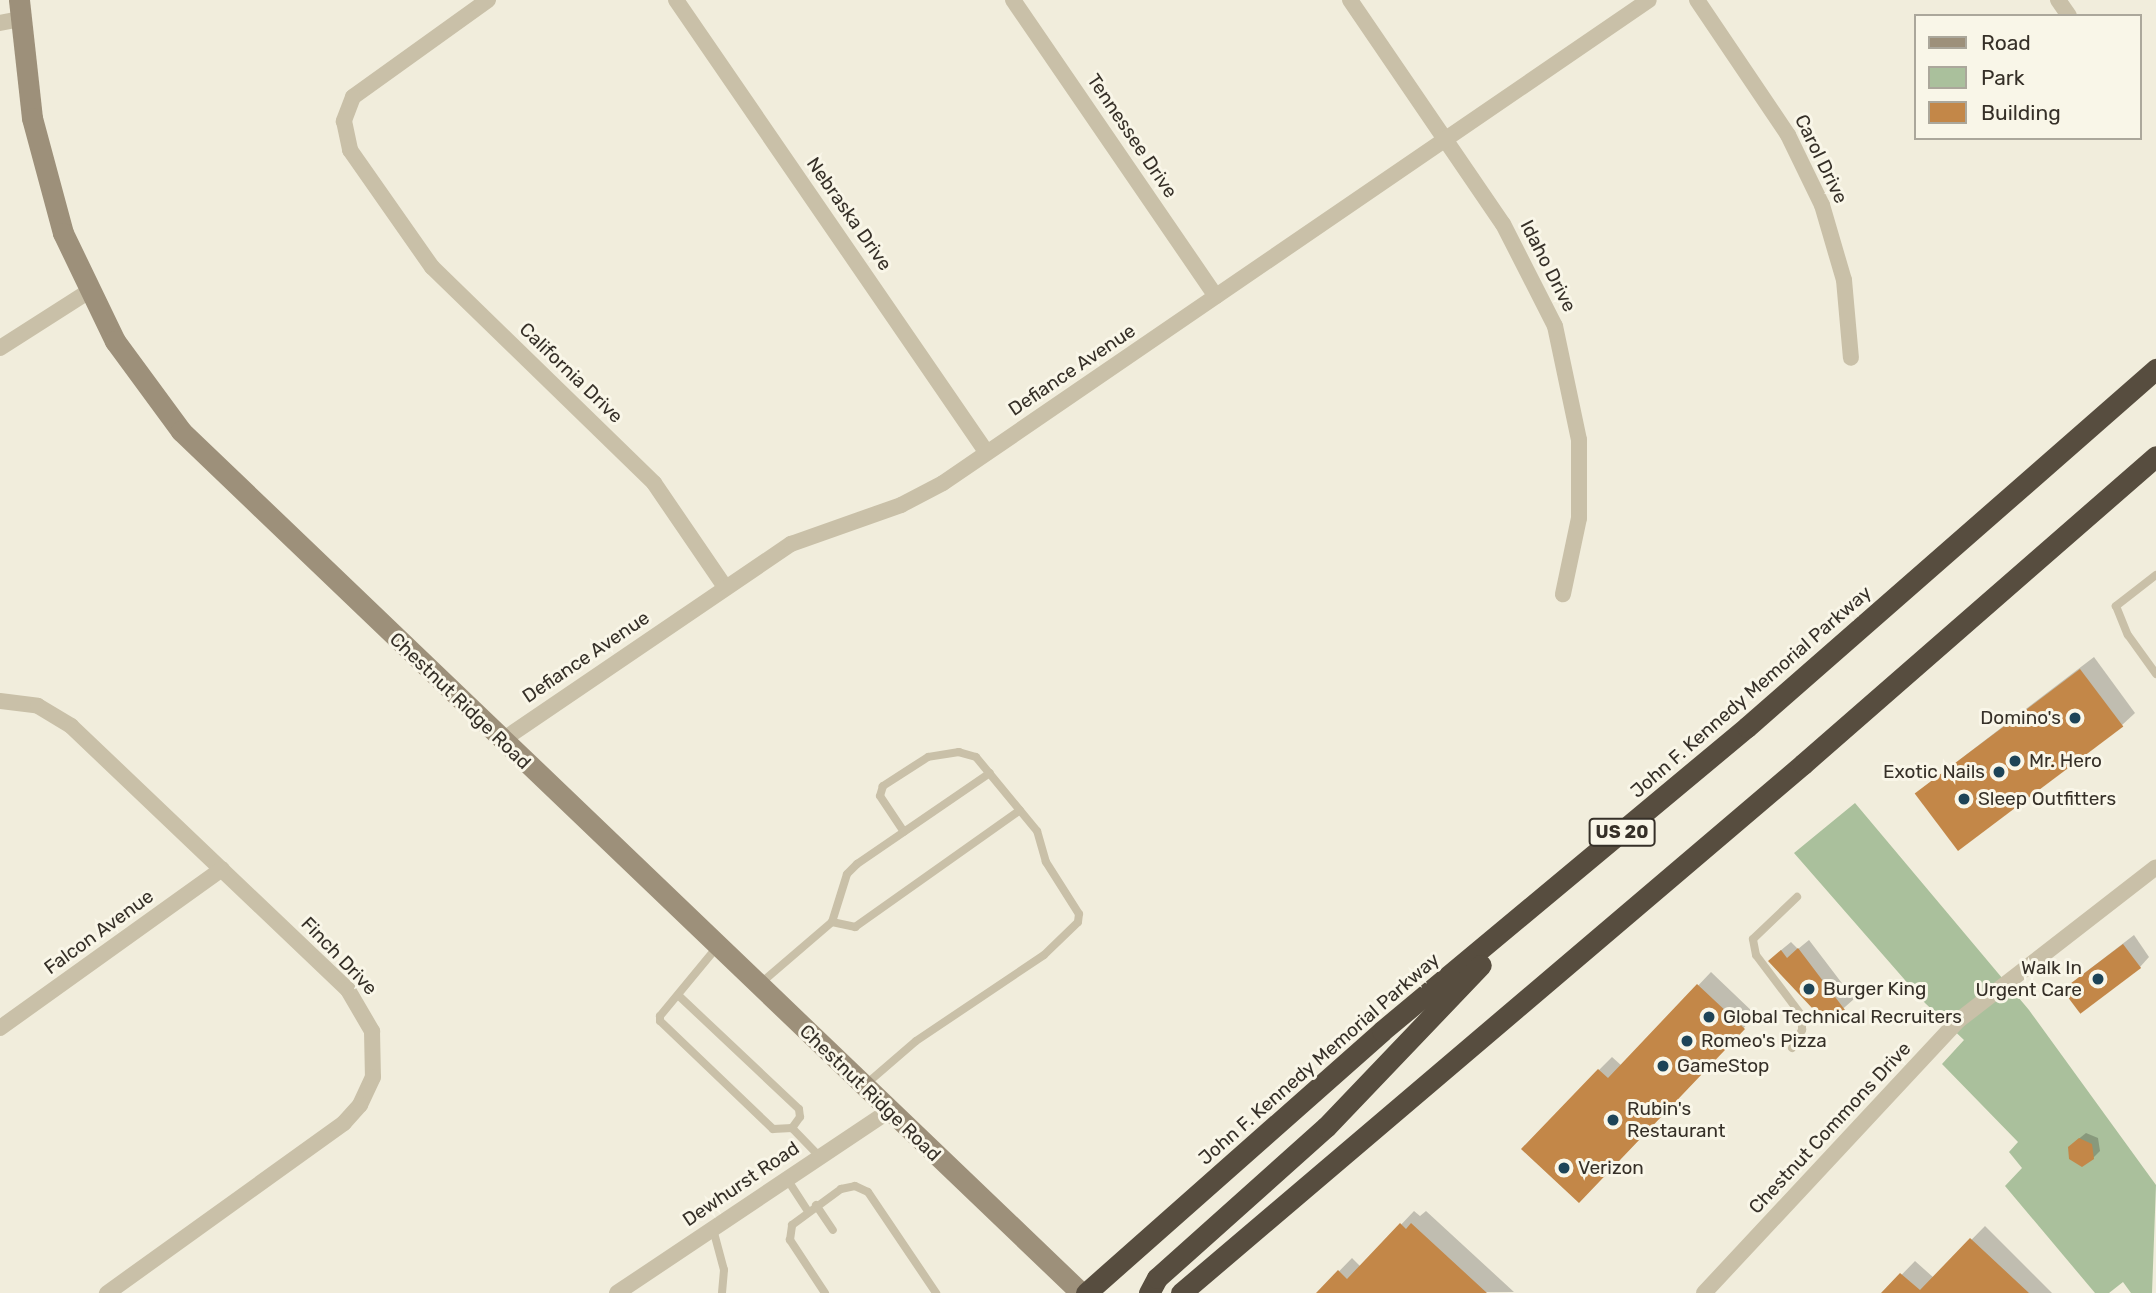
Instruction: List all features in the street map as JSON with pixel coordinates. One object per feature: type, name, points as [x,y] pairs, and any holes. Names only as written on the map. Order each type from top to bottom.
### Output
[{"type":"highway","name":"John F. Kennedy Memorial Parkway","points":[[1086,1293],[1382,1031],[1747,727],[2156,369]]},
{"type":"highway","points":[[1181,1293],[1782,782],[2156,456]]},
{"type":"highway","points":[[1149,1293],[1157,1278],[1326,1127],[1573,872]]},
{"type":"street","name":"California Drive","points":[[488,0],[353,97],[344,134],[381,194],[448,285],[654,483],[725,587]]},
{"type":"street","name":"Nebraska Drive","points":[[676,0],[987,453]]},
{"type":"street","name":"Tennessee Drive","points":[[1013,0],[1216,296]]},
{"type":"street","name":"Idaho Drive","points":[[1350,0],[1522,255],[1545,302],[1566,364],[1579,440],[1580,480],[1573,557],[1563,594]]},
{"type":"street","name":"Defiance Avenue","points":[[501,741],[791,544],[901,505],[987,453],[1649,0]]},
{"type":"street","name":"Carol Drive","points":[[1697,0],[1788,135],[1822,205],[1844,280],[1852,358]]},
{"type":"street","name":"Chestnut Ridge Road","points":[[13,14],[45,176],[88,292],[134,369],[181,431],[501,741],[1081,1293]]},
{"type":"street","points":[[0,348],[88,292]]},
{"type":"street","name":"Finch Drive","points":[[0,701],[38,706],[59,716],[222,869],[363,1009],[372,1031],[373,1077],[359,1105],[344,1123],[107,1293]]},
{"type":"street","name":"Chestnut Commons Drive","points":[[1704,1293],[1959,1020],[2156,867]]},
{"type":"street","name":"Falcon Avenue","points":[[0,1028],[222,869]]},
{"type":"street","name":"Dewhurst Road","points":[[617,1293],[889,1111]]},
{"type":"lane","points":[[2156,575],[2116,606],[2127,635],[2156,674]]},
{"type":"lane","points":[[863,1087],[916,1041],[1044,955],[1078,922],[1076,905],[1046,862],[1037,831],[976,757],[950,754],[928,757],[883,786],[880,796],[904,832]]},
{"type":"lane","points":[[757,986],[832,922],[847,874],[990,773]]},
{"type":"lane","points":[[832,922],[855,927],[1020,810]]},
{"type":"lane","points":[[1792,1048],[1802,1030],[1802,1016],[1756,955],[1753,939],[1797,897]]},
{"type":"lane","points":[[717,947],[660,1021],[773,1129],[792,1128],[820,1157]]},
{"type":"lane","points":[[678,995],[799,1110],[800,1117],[792,1128]]},
{"type":"lane","points":[[787,1179],[808,1211]]},
{"type":"lane","points":[[825,1293],[790,1240],[792,1225],[841,1189],[855,1186],[867,1192],[936,1293]]},
{"type":"lane","points":[[816,1205],[833,1230]]},
{"type":"lane","points":[[713,1228],[724,1270],[722,1293]]},
{"type":"green space","points":[[1855,803],[2029,1010],[2156,1185],[2152,1293],[2131,1293],[2123,1282],[2109,1293],[2095,1293],[2005,1186],[2022,1168],[2009,1152],[2018,1142],[1942,1064],[1964,1040],[1925,1003],[1794,853]]},
{"type":"building","points":[[2080,669],[2123,727],[1958,851],[1915,794]]},
{"type":"building","points":[[2123,944],[2141,968],[2080,1014],[2062,990]]},
{"type":"building","points":[[1798,948],[1845,1010],[1828,1025],[1768,961],[1781,950],[1787,958]]},
{"type":"building","points":[[1697,984],[1745,1029],[1579,1203],[1521,1149],[1598,1069],[1608,1078]]},
{"type":"building","points":[[2079,1138],[2092,1144],[2094,1159],[2082,1167],[2069,1159],[2068,1147]]},
{"type":"building","points":[[1400,1223],[1406,1229],[1411,1223],[1487,1293],[1316,1293],[1338,1270],[1347,1279]]},
{"type":"building","points":[[1970,1238],[2029,1293],[1881,1293],[1900,1273],[1920,1290]]},
{"type":"place","name":"Domino's","points":[[2075,718]]},
{"type":"place","name":"Mr. Hero","points":[[2015,761]]},
{"type":"place","name":"Exotic Nails","points":[[1999,772]]},
{"type":"place","name":"Sleep Outfitters","points":[[1964,799]]},
{"type":"place","name":"Walk In Urgent Care","points":[[2098,979]]},
{"type":"place","name":"Burger King","points":[[1809,989]]},
{"type":"place","name":"Global Technical Recruiters","points":[[1709,1017]]},
{"type":"place","name":"Romeo's Pizza","points":[[1687,1041]]},
{"type":"place","name":"GameStop","points":[[1663,1066]]},
{"type":"place","name":"Rubin's Restaurant","points":[[1613,1120]]},
{"type":"place","name":"Verizon","points":[[1564,1168]]}]
